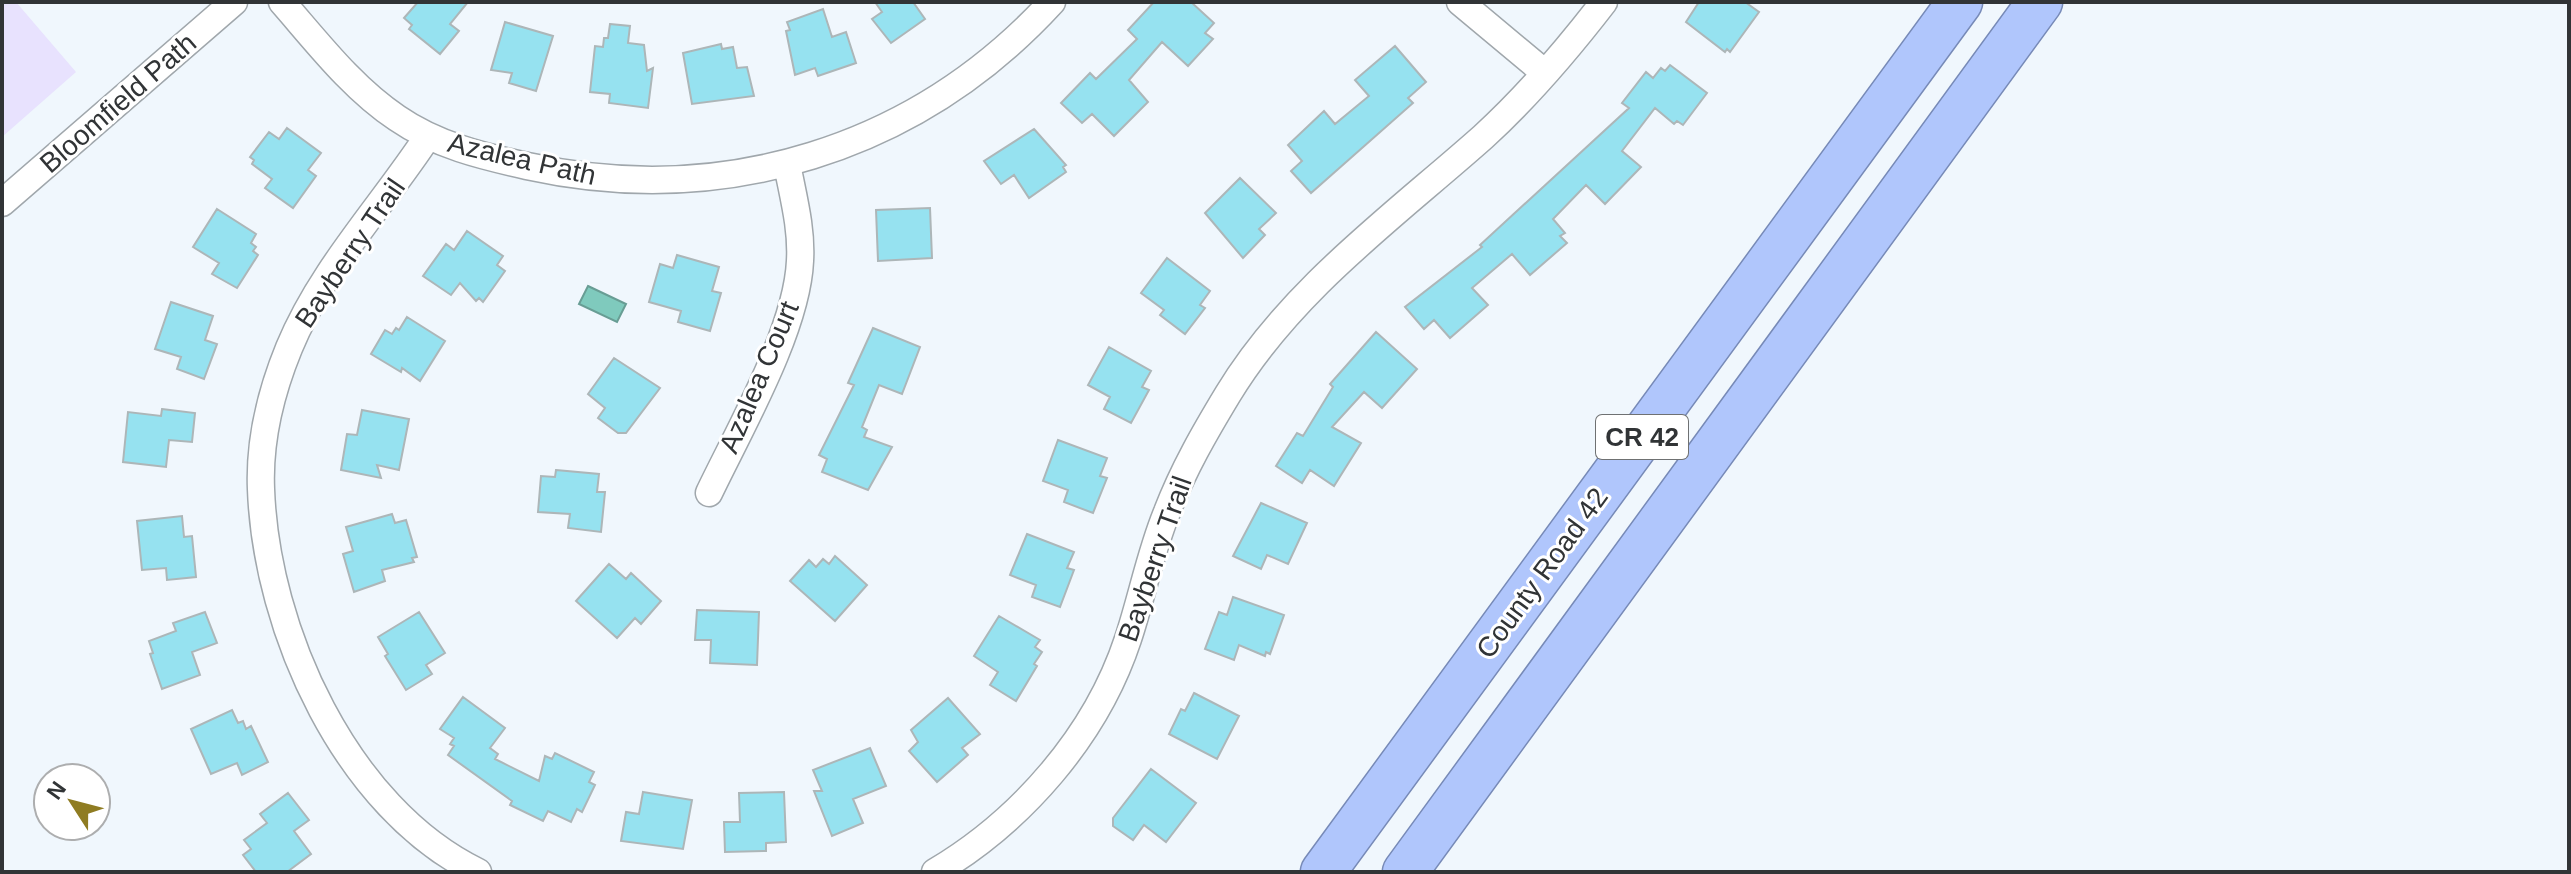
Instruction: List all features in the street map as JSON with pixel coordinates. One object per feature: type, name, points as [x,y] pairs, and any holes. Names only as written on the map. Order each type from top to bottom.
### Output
[{"type":"highway","name":"County Road 42","points":[[1323,872],[1960,2]]},
{"type":"highway","name":"CR 42","points":[[1405,872],[2040,2]]},
{"type":"street","name":"Bloomfield Path","points":[[2,203],[234,2]]},
{"type":"street","name":"Azalea Path","points":[[282,2],[318,44],[370,96],[396,117],[428,136],[464,151],[514,163],[558,173],[621,180],[705,177],[787,164],[844,145],[922,108],[989,62],[1052,2]]},
{"type":"street","points":[[1460,2],[1545,73]]},
{"type":"street","name":"Bayberry Trail","points":[[935,872],[982,839],[1031,795],[1064,758],[1089,720],[1127,642],[1166,514],[1185,470],[1256,353],[1320,282],[1485,135],[1545,73],[1604,2]]},
{"type":"street","name":"Bayberry Trail","points":[[428,136],[307,308],[274,389],[264,433],[261,487],[265,539],[276,589],[312,687],[335,733],[367,782],[394,812],[430,841],[478,872]]},
{"type":"street","name":"Azalea Court","points":[[709,493],[786,326],[795,294],[800,261],[799,228],[787,164]]},
{"type":"shaded area","points":[[2,2],[16,2],[76,72],[2,137]]},
{"type":"shaded area","points":[[588,286],[626,304],[617,322],[579,304]]},
{"type":"building","points":[[418,2],[468,2],[450,24],[459,31],[440,54],[409,29],[412,25],[404,18]]},
{"type":"building","points":[[875,2],[913,2],[925,19],[891,43],[872,19],[882,12]]},
{"type":"building","points":[[1154,2],[1191,2],[1214,23],[1205,33],[1213,39],[1188,66],[1162,42],[1129,80],[1148,102],[1114,136],[1092,114],[1082,123],[1061,103],[1090,73],[1096,79],[1137,39],[1128,30]]},
{"type":"building","points":[[1699,2],[1745,2],[1759,12],[1730,52],[1727,49],[1725,52],[1686,22]]},
{"type":"building","points":[[823,9],[832,37],[846,32],[856,63],[818,76],[815,68],[795,75],[787,22]]},
{"type":"building","points":[[505,22],[553,36],[536,91],[509,83],[512,73],[491,70]]},
{"type":"building","points":[[610,24],[630,26],[628,43],[644,45],[647,71],[653,68],[648,108],[609,103],[610,94],[590,92],[595,46],[603,47]]},
{"type":"building","points":[[721,44],[722,49],[733,47],[737,68],[747,67],[754,96],[692,104],[683,53]]},
{"type":"building","points":[[1395,46],[1426,82],[1408,98],[1413,103],[1311,193],[1291,171],[1302,161],[1288,145],[1324,111],[1335,124],[1369,96],[1355,80]]},
{"type":"building","points":[[1670,65],[1707,93],[1683,125],[1677,121],[1674,124],[1655,108],[1622,151],[1641,167],[1605,204],[1586,185],[1553,219],[1565,233],[1560,236],[1567,243],[1530,275],[1512,254],[1472,288],[1488,305],[1450,338],[1434,320],[1424,329],[1405,307],[1482,247],[1480,245],[1629,108],[1622,103],[1646,72],[1653,78],[1661,68],[1665,71]]},
{"type":"building","points":[[287,128],[321,153],[308,170],[316,176],[293,208],[265,188],[272,179],[252,164],[254,160],[250,157],[269,132],[279,139]]},
{"type":"building","points":[[1034,129],[1066,165],[1063,167],[1066,172],[1029,198],[1014,175],[1001,184],[984,161]]},
{"type":"building","points":[[1240,178],[1276,213],[1259,229],[1265,235],[1243,258],[1205,213]]},
{"type":"building","points":[[930,208],[932,258],[878,261],[876,210]]},
{"type":"building","points":[[217,209],[256,234],[251,243],[258,255],[237,288],[212,274],[219,263],[193,247]]},
{"type":"building","points":[[467,231],[503,256],[497,265],[505,271],[483,302],[479,298],[476,301],[460,283],[451,295],[423,276],[446,244],[454,250]]},
{"type":"building","points":[[677,255],[719,267],[712,291],[721,293],[710,331],[678,322],[681,311],[649,302],[660,264],[673,268]]},
{"type":"building","points":[[1167,258],[1210,291],[1200,305],[1205,308],[1185,334],[1160,315],[1164,310],[1141,293]]},
{"type":"building","points":[[171,302],[213,316],[205,340],[217,344],[204,379],[177,369],[181,357],[155,349]]},
{"type":"building","points":[[407,317],[445,341],[420,381],[402,368],[401,372],[371,354],[385,330],[392,334],[396,328],[399,330]]},
{"type":"building","points":[[873,328],[920,347],[902,394],[879,385],[862,427],[867,430],[864,437],[892,447],[868,490],[822,472],[827,459],[819,455],[854,385],[848,383]]},
{"type":"building","points":[[1376,332],[1417,369],[1382,408],[1364,392],[1332,427],[1361,443],[1334,486],[1310,470],[1302,483],[1276,466],[1297,433],[1303,436],[1333,387],[1330,384]]},
{"type":"building","points":[[1109,347],[1151,371],[1142,387],[1149,390],[1131,423],[1104,409],[1110,397],[1088,385]]},
{"type":"building","points":[[614,358],[660,388],[626,433],[618,433],[598,418],[605,408],[588,394]]},
{"type":"building","points":[[162,409],[195,413],[192,442],[169,440],[166,467],[123,462],[128,412],[161,416]]},
{"type":"building","points":[[362,410],[409,419],[399,470],[377,465],[381,478],[341,470],[347,434],[357,435]]},
{"type":"building","points":[[1058,440],[1107,458],[1100,476],[1107,478],[1093,513],[1064,502],[1068,490],[1043,481]]},
{"type":"building","points":[[556,470],[599,474],[597,492],[605,492],[601,532],[568,528],[570,514],[538,512],[541,476],[555,477]]},
{"type":"building","points":[[1261,503],[1307,523],[1288,564],[1267,555],[1261,569],[1233,556]]},
{"type":"building","points":[[392,514],[395,523],[406,520],[417,557],[412,558],[414,562],[382,570],[385,581],[354,592],[343,554],[353,551],[346,527]]},
{"type":"building","points":[[182,516],[184,537],[192,536],[196,577],[167,580],[166,568],[142,570],[137,521]]},
{"type":"building","points":[[1027,534],[1074,552],[1067,568],[1074,570],[1060,607],[1032,597],[1036,585],[1010,575]]},
{"type":"building","points":[[835,556],[867,585],[835,621],[790,581],[809,560],[816,567],[823,559],[829,564]]},
{"type":"building","points":[[609,564],[626,579],[631,573],[661,601],[641,624],[635,618],[617,638],[576,601]]},
{"type":"building","points":[[1233,597],[1284,615],[1270,654],[1266,652],[1265,656],[1239,645],[1234,660],[1205,649],[1219,612],[1227,615]]},
{"type":"building","points":[[697,610],[759,612],[757,665],[710,663],[711,640],[695,640]]},
{"type":"building","points":[[205,612],[217,643],[192,652],[200,675],[162,689],[150,654],[153,653],[149,641],[176,631],[173,623]]},
{"type":"building","points":[[419,612],[445,653],[426,665],[432,674],[406,690],[385,656],[388,654],[378,637]]},
{"type":"building","points":[[999,616],[1040,640],[1035,647],[1042,652],[1034,664],[1037,666],[1016,701],[990,685],[998,672],[974,656]]},
{"type":"building","points":[[1194,693],[1239,716],[1217,759],[1169,734],[1181,709],[1185,711]]},
{"type":"building","points":[[463,697],[505,728],[490,748],[498,754],[495,759],[539,781],[545,756],[552,759],[555,753],[594,772],[589,782],[595,785],[582,812],[577,809],[571,822],[548,811],[543,821],[510,805],[512,801],[448,755],[454,746],[450,744],[454,738],[440,729]]},
{"type":"building","points":[[948,698],[980,734],[962,748],[968,755],[937,782],[909,751],[918,742],[911,730]]},
{"type":"building","points":[[232,710],[238,723],[243,721],[246,729],[251,726],[268,762],[242,775],[237,763],[211,774],[191,729]]},
{"type":"building","points":[[870,748],[886,786],[853,799],[863,823],[832,836],[814,791],[822,791],[813,770]]},
{"type":"building","points":[[1151,769],[1196,803],[1166,842],[1144,825],[1133,840],[1113,826],[1113,818]]},
{"type":"building","points":[[643,792],[692,800],[683,849],[621,841],[626,812],[639,814]]},
{"type":"building","points":[[784,792],[786,842],[766,843],[766,851],[725,852],[724,822],[740,822],[739,793]]},
{"type":"building","points":[[288,793],[309,820],[294,831],[311,854],[287,872],[256,872],[243,855],[251,849],[244,840],[267,823],[260,814]]}]
